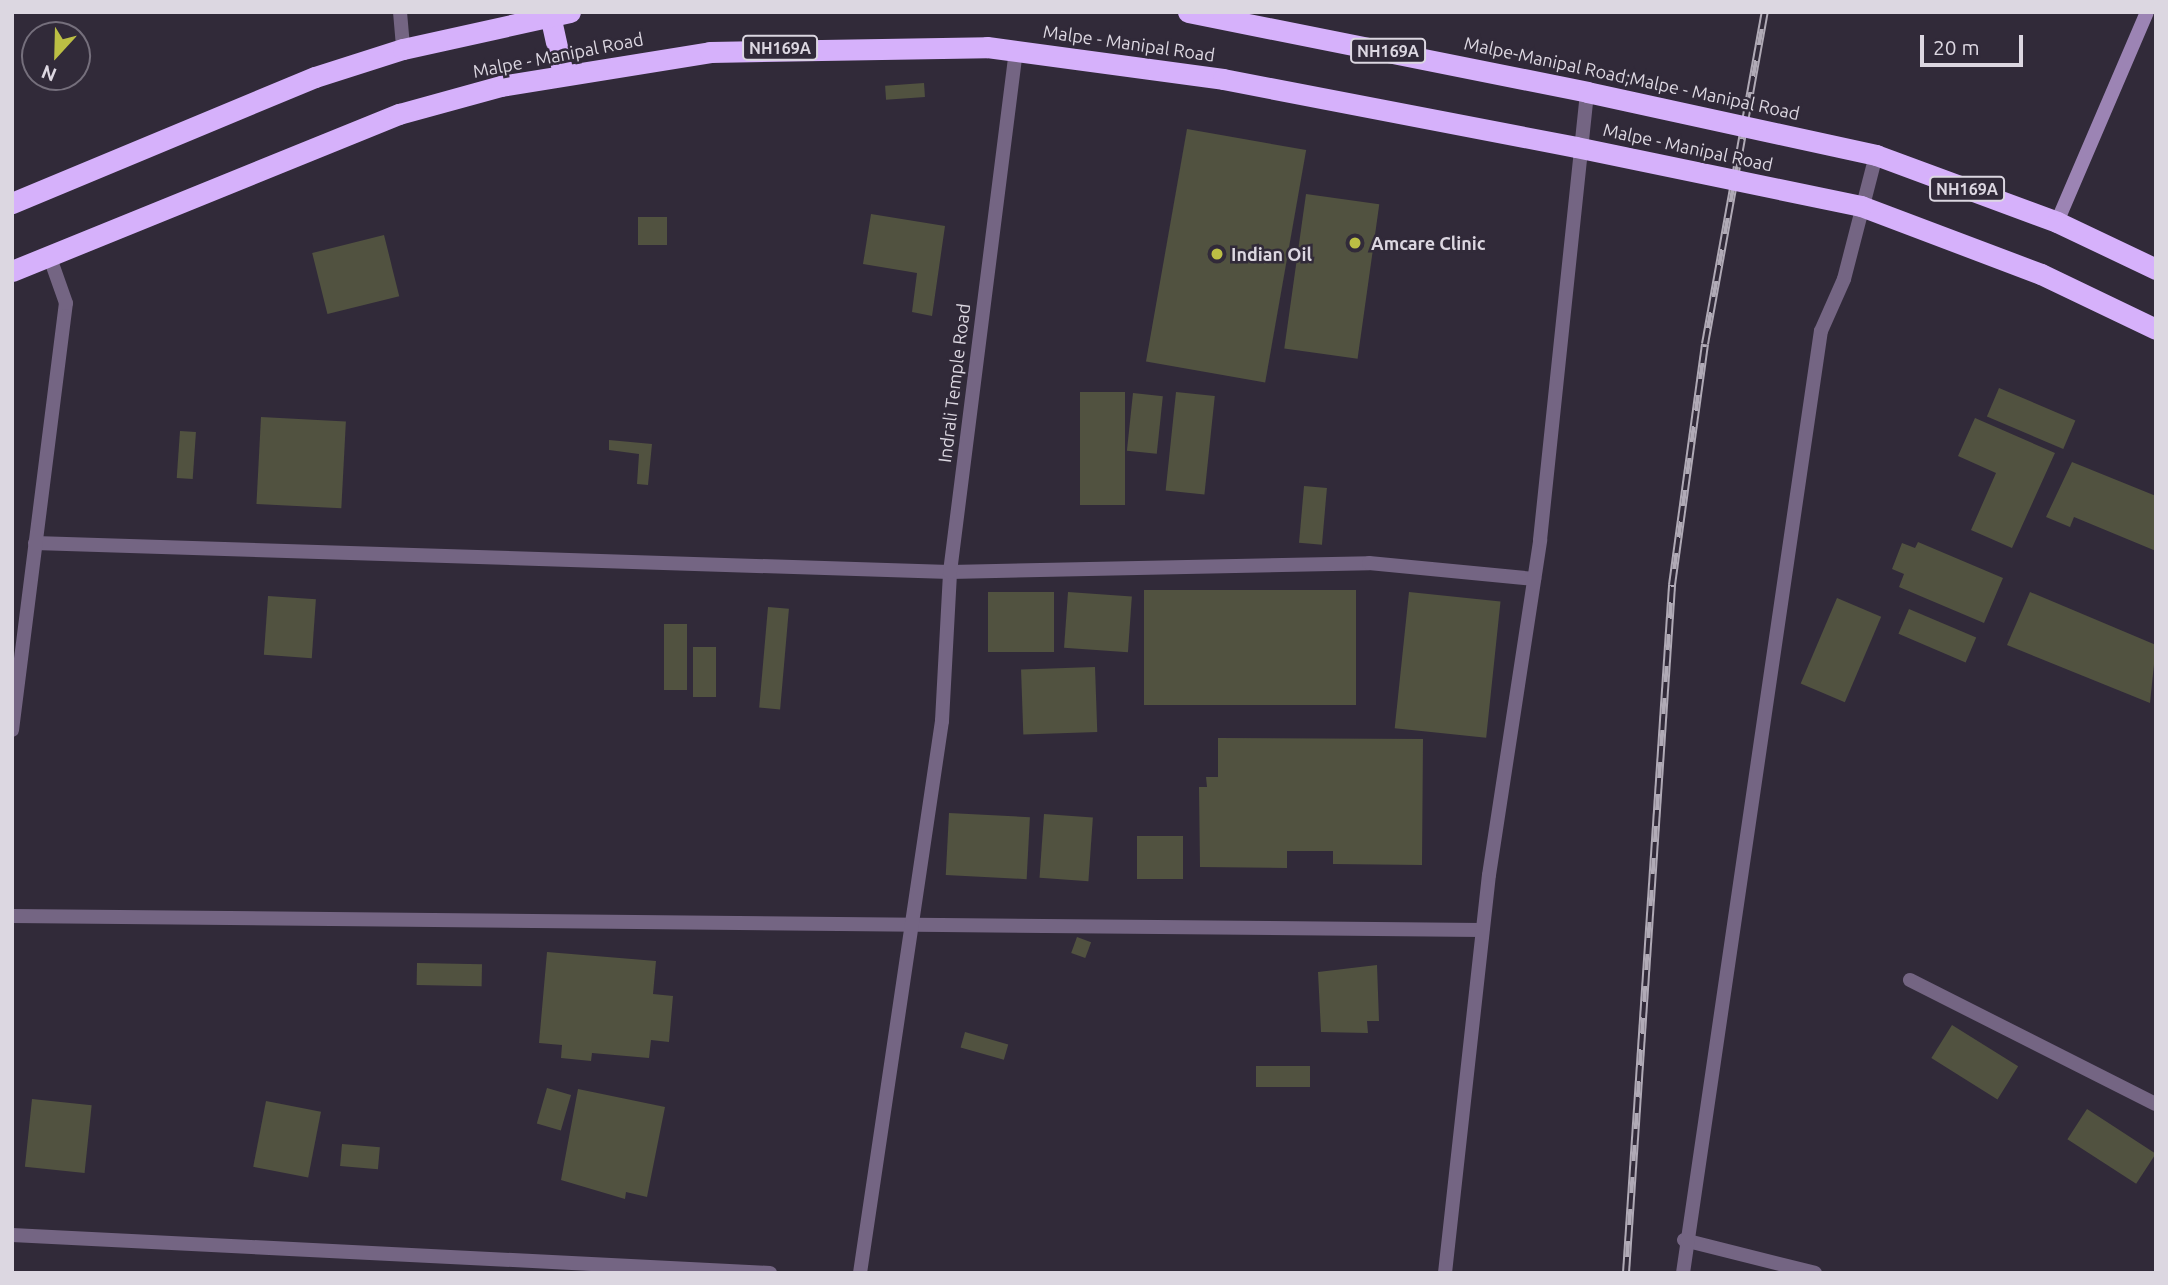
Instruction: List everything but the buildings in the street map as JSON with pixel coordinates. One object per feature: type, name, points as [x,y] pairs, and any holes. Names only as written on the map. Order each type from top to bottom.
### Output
[{"type":"highway","name":"Malpe-Manipal Road;Malpe - Manipal Road","points":[[1188,12],[1587,92],[1876,155],[2057,222]]},
{"type":"highway","points":[[12,203],[316,77],[403,49],[560,14],[563,74]]},
{"type":"highway","name":"Malpe - Manipal Road","points":[[12,271],[399,114],[563,74],[710,52],[823,46],[1016,50],[1223,79],[1576,147],[1861,206],[2041,274],[2156,329]]},
{"type":"highway","name":"NH169A","points":[[2057,222],[2156,269]]},
{"type":"street","points":[[400,12],[403,49]]},
{"type":"street","points":[[2057,222],[2147,12]]},
{"type":"street","name":"Indrali Temple Road","points":[[860,1273],[942,721],[950,572],[1016,50]]},
{"type":"street","points":[[1445,1273],[1482,930],[1534,579],[1576,147],[1587,92]]},
{"type":"street","points":[[1683,1273],[1684,1240],[1821,331],[1844,279],[1876,155]]},
{"type":"street","points":[[12,730],[66,303],[50,255]]},
{"type":"street","points":[[34,542],[950,572],[1369,563],[1534,579]]},
{"type":"street","points":[[12,916],[911,920],[1482,930]]},
{"type":"street","points":[[1910,980],[2156,1104]]},
{"type":"street","points":[[12,1236],[770,1273]]},
{"type":"street","points":[[1684,1240],[1815,1273]]},
{"type":"railway","points":[[1626,1273],[1672,585],[1705,344],[1765,12]]},
{"type":"place","name":"Amcare Clinic","points":[[1355,243]]},
{"type":"place","name":"Indian Oil","points":[[1217,254]]}]
